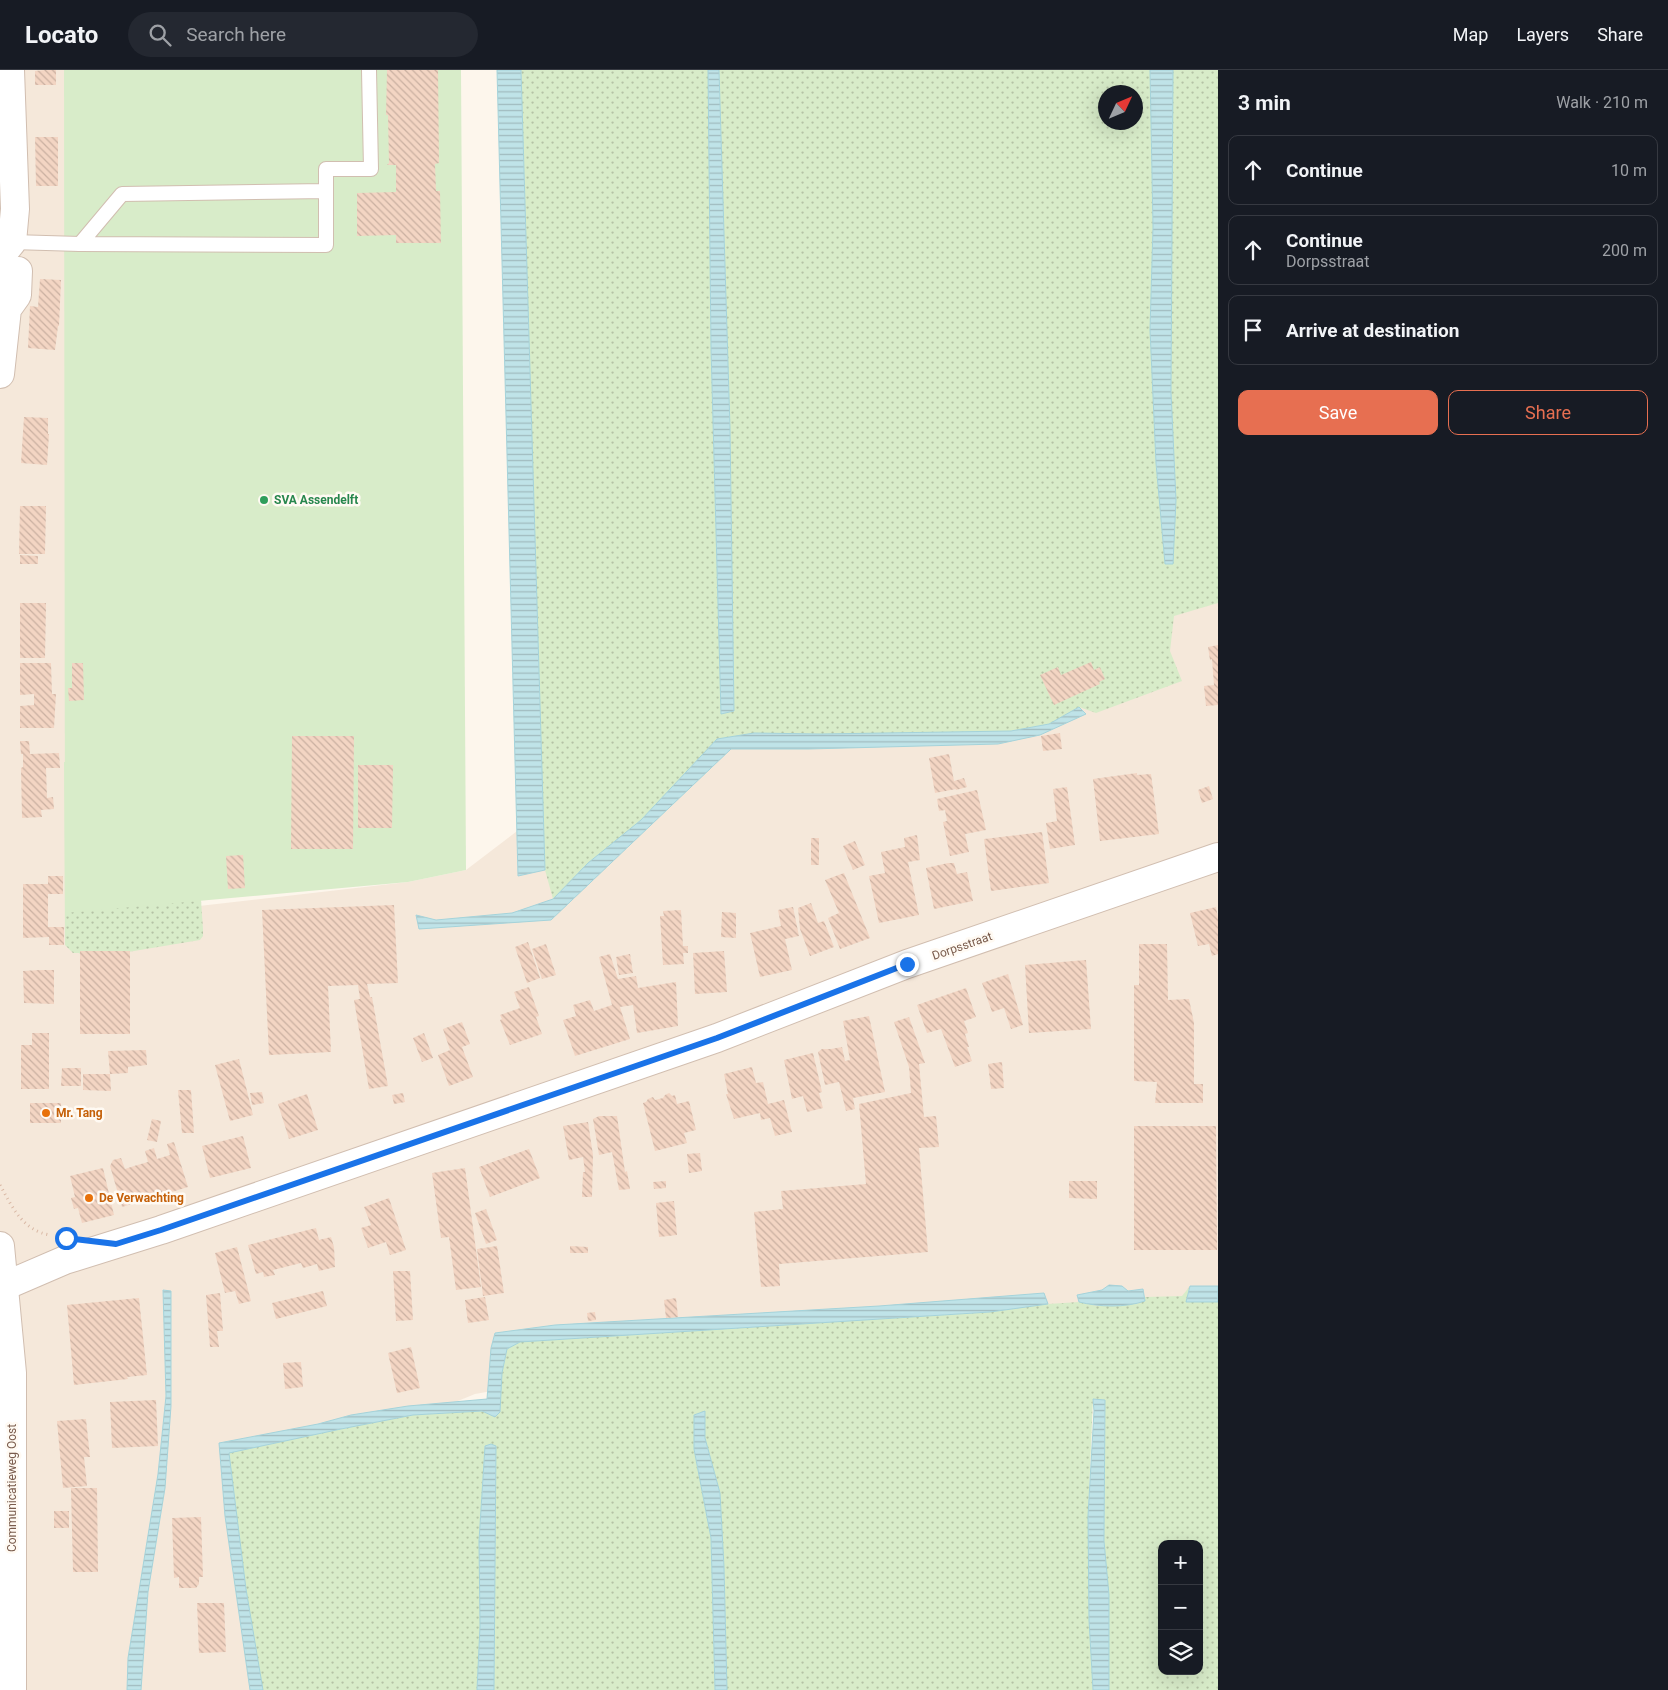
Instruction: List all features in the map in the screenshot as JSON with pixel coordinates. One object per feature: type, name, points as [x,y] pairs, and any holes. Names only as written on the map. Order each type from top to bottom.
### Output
[{"type":"street","points":[[0,374],[2,297],[17,294],[19,255],[12,242],[15,209],[10,70]]},
{"type":"street","name":"Dorpsstraat","points":[[2,1287],[66,1260],[161,1230],[717,1038],[907,964],[1218,857]]},
{"type":"street","name":"Communicatieweg Oost","points":[[0,1246],[2,1287],[12,1374],[12,1690]]},
{"type":"lane","points":[[12,242],[326,245],[326,169],[371,169],[369,70]]},
{"type":"lane","points":[[80,244],[122,194],[326,191]]},
{"type":"path","points":[[0,1185],[16,1214],[30,1228],[43,1234],[58,1237]]},
{"type":"shaded area","points":[[0,70],[93,70],[94,918],[408,882],[466,870],[651,729],[1218,448],[1218,1311],[956,1307],[475,1394],[260,1482],[294,1690],[0,1690]]},
{"type":"green space","name":"SVA Assendelft","points":[[64,70],[461,70],[466,870],[408,882],[65,913]]},
{"type":"green space","points":[[521,70],[708,70],[711,348],[721,714],[734,711],[730,428],[719,70],[1150,70],[1153,227],[1150,330],[1156,463],[1165,563],[1176,500],[1171,392],[1173,70],[1218,70],[1218,603],[1174,616],[1170,651],[1182,681],[1096,713],[1079,707],[1049,724],[1011,731],[921,734],[754,733],[717,739],[641,820],[588,863],[553,899],[545,870]]},
{"type":"green space","points":[[97,761],[201,900],[203,936],[200,940],[128,952],[79,954],[73,953],[65,945],[64,762]]},
{"type":"green space","points":[[1190,1286],[1186,1302],[1218,1302],[1218,1690],[1109,1690],[1109,1595],[1104,1541],[1105,1400],[1093,1399],[1088,1516],[1089,1620],[1093,1690],[727,1690],[720,1493],[705,1438],[705,1411],[694,1415],[694,1449],[711,1538],[715,1690],[494,1690],[496,1446],[485,1446],[479,1541],[480,1626],[477,1690],[263,1690],[246,1589],[229,1453],[413,1415],[482,1411],[495,1417],[500,1412],[502,1373],[507,1349],[520,1342],[990,1312],[1079,1302],[1097,1306],[1136,1304],[1145,1301],[1145,1297],[1182,1296]]},
{"type":"water","points":[[497,70],[521,70],[545,870],[518,876]]},
{"type":"water","points":[[708,70],[719,70],[730,428],[734,711],[721,714],[711,348]]},
{"type":"water","points":[[1150,70],[1173,70],[1171,392],[1176,500],[1173,564],[1165,564],[1156,463],[1150,330],[1153,227]]},
{"type":"water","points":[[1079,707],[1086,714],[1040,735],[998,744],[731,749],[551,920],[419,929],[416,915],[436,920],[512,913],[553,899],[588,863],[641,820],[717,739],[754,733],[820,734],[1011,731],[1049,724]]},
{"type":"water","points":[[1109,1285],[1122,1286],[1128,1291],[1143,1289],[1145,1301],[1129,1305],[1112,1306],[1079,1302],[1077,1295],[1102,1290]]},
{"type":"water","points":[[1190,1286],[1218,1286],[1218,1302],[1186,1302]]},
{"type":"water","points":[[163,1290],[171,1291],[171,1406],[165,1488],[148,1592],[141,1690],[127,1690],[128,1658],[158,1474],[166,1396]]},
{"type":"water","points":[[1044,1293],[1048,1304],[990,1312],[520,1342],[507,1349],[502,1373],[500,1412],[495,1417],[482,1411],[413,1415],[229,1453],[246,1589],[263,1690],[250,1690],[225,1516],[219,1443],[318,1424],[351,1415],[408,1406],[487,1399],[491,1348],[495,1333],[555,1325],[879,1306]]},
{"type":"water","points":[[1093,1399],[1105,1400],[1104,1541],[1109,1595],[1109,1690],[1093,1690],[1089,1620],[1088,1516],[1094,1411]]},
{"type":"water","points":[[705,1411],[705,1438],[720,1493],[727,1690],[715,1690],[711,1538],[694,1449],[694,1415]]},
{"type":"water","points":[[491,1444],[496,1446],[494,1690],[477,1690],[480,1626],[479,1541],[485,1446]]},
{"type":"building","points":[[56,70],[56,85],[35,85],[35,71]]},
{"type":"building","points":[[387,70],[438,70],[439,163],[435,164],[436,191],[440,191],[441,243],[396,243],[396,235],[357,236],[357,193],[396,192],[396,165],[387,165],[389,163],[388,115],[386,115]]},
{"type":"building","points":[[35,137],[58,137],[58,186],[36,186]]},
{"type":"building","points":[[40,279],[61,280],[59,326],[55,350],[28,348],[30,306],[38,307]]},
{"type":"building","points":[[24,417],[48,418],[47,465],[21,463]]},
{"type":"building","points":[[20,506],[46,506],[45,554],[19,554]]},
{"type":"building","points":[[20,555],[38,556],[38,564],[20,564]]},
{"type":"building","points":[[20,603],[46,603],[45,658],[20,658]]},
{"type":"building","points":[[1218,645],[1218,705],[1206,706],[1204,686],[1214,685],[1212,659],[1210,660],[1208,647]]},
{"type":"building","points":[[1091,662],[1094,670],[1100,667],[1105,679],[1099,682],[1100,684],[1054,705],[1040,675],[1058,667],[1061,675]]},
{"type":"building","points":[[20,663],[51,663],[52,694],[56,694],[54,728],[20,728],[20,706],[34,705],[34,694],[20,695]]},
{"type":"building","points":[[72,663],[83,663],[84,700],[69,701],[68,688],[72,688]]},
{"type":"building","points":[[1060,733],[1062,749],[1043,751],[1041,736]]},
{"type":"building","points":[[292,736],[354,736],[353,849],[291,849]]},
{"type":"building","points":[[20,741],[29,741],[30,754],[59,753],[60,768],[46,768],[47,798],[53,797],[54,809],[41,810],[42,817],[22,818],[21,768],[23,767],[23,754],[21,754]]},
{"type":"building","points":[[949,754],[954,781],[964,778],[967,787],[935,793],[929,758]]},
{"type":"building","points":[[358,765],[393,765],[392,828],[358,828]]},
{"type":"building","points":[[1137,773],[1137,775],[1151,774],[1159,834],[1100,841],[1093,779]]},
{"type":"building","points":[[1209,786],[1213,799],[1202,803],[1198,790]]},
{"type":"building","points":[[1067,787],[1075,845],[1050,849],[1046,823],[1057,821],[1053,789]]},
{"type":"building","points":[[977,790],[986,830],[965,834],[969,852],[950,856],[943,822],[947,821],[945,810],[939,811],[937,799]]},
{"type":"building","points":[[1042,832],[1049,883],[991,891],[984,839]]},
{"type":"building","points":[[917,835],[920,860],[908,862],[919,915],[879,923],[869,876],[885,873],[881,852],[905,847],[904,838]]},
{"type":"building","points":[[811,838],[819,838],[819,865],[811,865]]},
{"type":"building","points":[[855,841],[865,865],[853,870],[843,846]]},
{"type":"building","points":[[243,855],[245,888],[228,889],[226,856]]},
{"type":"building","points":[[954,863],[957,874],[967,872],[973,901],[934,909],[926,868]]},
{"type":"building","points":[[844,873],[870,938],[840,949],[828,918],[839,913],[825,880]]},
{"type":"building","points":[[48,876],[63,876],[63,894],[48,894],[48,927],[64,927],[64,945],[49,945],[49,937],[23,938],[23,884],[48,884]]},
{"type":"building","points":[[811,903],[818,923],[824,921],[834,947],[810,956],[800,929],[798,908]]},
{"type":"building","points":[[394,905],[398,983],[367,984],[370,997],[372,997],[388,1086],[369,1089],[354,1000],[360,999],[358,985],[328,986],[331,1052],[269,1055],[262,910]]},
{"type":"building","points":[[793,907],[799,936],[785,939],[792,970],[760,977],[750,933],[781,926],[778,910]]},
{"type":"building","points":[[1216,907],[1218,918],[1218,954],[1212,956],[1209,944],[1198,946],[1190,913]]},
{"type":"building","points":[[681,910],[683,946],[688,946],[688,953],[683,953],[684,964],[663,965],[660,916],[664,916],[663,911]]},
{"type":"building","points":[[722,912],[736,913],[736,938],[721,937]]},
{"type":"building","points":[[528,942],[540,978],[527,983],[515,947]]},
{"type":"building","points":[[546,944],[556,975],[542,979],[532,949]]},
{"type":"building","points":[[1139,944],[1167,944],[1168,1000],[1189,999],[1194,1023],[1194,1084],[1203,1084],[1203,1103],[1155,1103],[1157,1082],[1134,1081],[1134,985],[1139,985]]},
{"type":"building","points":[[80,951],[130,951],[130,1034],[80,1034]]},
{"type":"building","points":[[724,951],[727,992],[695,994],[693,953]]},
{"type":"building","points":[[610,954],[618,979],[636,976],[638,988],[676,982],[678,1026],[637,1033],[633,1005],[620,1007],[630,1039],[575,1056],[563,1020],[576,1016],[573,1005],[590,1000],[594,1011],[612,1005],[599,957]]},
{"type":"building","points":[[630,954],[633,973],[619,975],[616,957]]},
{"type":"building","points":[[1086,960],[1091,1029],[1029,1033],[1025,965]]},
{"type":"building","points":[[54,970],[54,1004],[24,1003],[23,971]]},
{"type":"building","points":[[1008,974],[1023,1025],[1011,1029],[1004,1008],[992,1012],[982,983]]},
{"type":"building","points":[[529,987],[539,1016],[536,1017],[542,1034],[510,1045],[500,1020],[502,1019],[500,1015],[520,1008],[514,992]]},
{"type":"building","points":[[966,988],[976,1017],[964,1021],[968,1033],[965,1034],[969,1047],[967,1047],[972,1061],[955,1067],[941,1029],[927,1033],[917,1005]]},
{"type":"building","points":[[869,1016],[885,1092],[853,1098],[855,1109],[846,1111],[839,1082],[825,1085],[818,1052],[822,1049],[842,1047],[845,1061],[850,1060],[843,1021]]},
{"type":"building","points":[[909,1017],[925,1063],[919,1064],[924,1117],[936,1116],[939,1147],[919,1148],[928,1252],[779,1264],[780,1286],[761,1287],[754,1212],[783,1209],[781,1191],[866,1184],[859,1104],[911,1093],[909,1067],[894,1022]]},
{"type":"building","points":[[462,1022],[470,1044],[462,1047],[473,1077],[449,1086],[438,1055],[450,1050],[443,1029]]},
{"type":"building","points":[[32,1033],[49,1033],[49,1089],[21,1089],[21,1045],[32,1045]]},
{"type":"building","points":[[424,1033],[433,1058],[422,1062],[413,1038]]},
{"type":"building","points":[[146,1050],[147,1065],[128,1067],[128,1073],[110,1074],[108,1051]]},
{"type":"building","points":[[813,1053],[822,1092],[819,1093],[823,1108],[807,1112],[803,1096],[792,1099],[784,1060]]},
{"type":"building","points":[[239,1059],[253,1115],[230,1121],[215,1065]]},
{"type":"building","points":[[1002,1062],[1004,1088],[991,1089],[988,1064]]},
{"type":"building","points":[[752,1067],[756,1083],[763,1082],[768,1104],[784,1100],[792,1132],[775,1136],[770,1118],[761,1120],[760,1113],[734,1119],[726,1094],[728,1094],[724,1074]]},
{"type":"building","points":[[62,1068],[81,1068],[81,1086],[61,1086]]},
{"type":"building","points":[[83,1074],[110,1074],[111,1091],[83,1090]]},
{"type":"building","points":[[178,1090],[191,1090],[194,1133],[182,1133]]},
{"type":"building","points":[[262,1092],[264,1103],[252,1105],[250,1093]]},
{"type":"building","points":[[403,1093],[405,1102],[394,1104],[392,1095]]},
{"type":"building","points":[[669,1093],[672,1096],[675,1095],[677,1104],[689,1101],[696,1130],[684,1133],[687,1143],[655,1151],[643,1103],[653,1097],[655,1100],[663,1098]]},
{"type":"building","points":[[307,1094],[318,1130],[289,1139],[278,1104]]},
{"type":"building","name":"Mr. Tang","points":[[30,1103],[61,1103],[61,1123],[30,1123]]},
{"type":"building","points":[[599,1116],[617,1116],[625,1172],[627,1171],[630,1189],[619,1190],[612,1152],[599,1155],[593,1119]]},
{"type":"building","points":[[152,1119],[161,1121],[157,1142],[147,1140]]},
{"type":"building","points":[[588,1122],[593,1155],[592,1197],[582,1197],[583,1172],[585,1172],[583,1157],[569,1160],[563,1126]]},
{"type":"building","points":[[1134,1126],[1216,1126],[1217,1250],[1134,1250]]},
{"type":"building","points":[[243,1136],[251,1168],[210,1178],[202,1146]]},
{"type":"building","points":[[174,1142],[188,1187],[122,1207],[110,1166],[113,1160],[121,1158],[125,1169],[148,1162],[145,1151],[154,1148],[157,1159],[170,1155],[167,1144]]},
{"type":"building","points":[[529,1149],[540,1178],[490,1197],[479,1167]]},
{"type":"building","points":[[700,1153],[702,1171],[689,1173],[687,1154]]},
{"type":"building","points":[[103,1168],[114,1215],[82,1223],[78,1208],[74,1209],[71,1198],[75,1197],[70,1176]]},
{"type":"building","points":[[465,1168],[481,1287],[456,1290],[449,1237],[441,1238],[432,1173]]},
{"type":"building","points":[[666,1181],[666,1188],[654,1189],[653,1182]]},
{"type":"building","points":[[1069,1181],[1097,1181],[1097,1199],[1069,1198]]},
{"type":"building","points":[[389,1198],[406,1250],[390,1255],[386,1242],[368,1248],[361,1228],[371,1225],[364,1207]]},
{"type":"building","points":[[674,1201],[677,1235],[659,1237],[656,1203]]},
{"type":"building","points":[[486,1209],[497,1240],[486,1244],[475,1213]]},
{"type":"building","points":[[316,1228],[319,1240],[331,1237],[334,1247],[335,1267],[319,1271],[317,1264],[303,1268],[301,1263],[273,1270],[275,1275],[264,1277],[263,1272],[256,1274],[248,1245]]},
{"type":"building","points":[[497,1246],[504,1293],[483,1296],[477,1249]]},
{"type":"building","points":[[570,1246],[588,1247],[588,1253],[570,1253]]},
{"type":"building","points":[[237,1247],[251,1301],[239,1304],[235,1291],[225,1293],[215,1253]]},
{"type":"building","points":[[393,1271],[410,1271],[413,1320],[396,1321]]},
{"type":"building","points":[[323,1291],[327,1306],[276,1319],[272,1303]]},
{"type":"building","points":[[220,1293],[223,1331],[217,1331],[219,1347],[210,1347],[206,1295]]},
{"type":"building","points":[[485,1297],[489,1320],[468,1323],[465,1300]]},
{"type":"building","points":[[139,1298],[147,1375],[74,1385],[67,1305]]},
{"type":"building","points":[[676,1298],[678,1317],[666,1318],[664,1300]]},
{"type":"building","points":[[595,1312],[596,1320],[588,1321],[587,1313]]},
{"type":"building","points":[[411,1347],[420,1388],[397,1393],[388,1353]]},
{"type":"building","points":[[301,1362],[303,1387],[285,1389],[283,1363]]},
{"type":"building","points":[[156,1400],[158,1446],[112,1448],[110,1402]]},
{"type":"building","points":[[86,1419],[90,1457],[84,1457],[87,1486],[63,1488],[57,1421]]},
{"type":"building","points":[[71,1488],[97,1488],[98,1572],[73,1572]]},
{"type":"building","points":[[54,1511],[69,1511],[69,1528],[54,1528]]},
{"type":"building","points":[[201,1517],[203,1577],[199,1577],[199,1584],[196,1588],[179,1588],[179,1577],[174,1578],[172,1518]]},
{"type":"building","points":[[197,1603],[224,1603],[226,1652],[199,1653]]},
{"type":"place","name":"SVA Assendelft","points":[[264,500]]},
{"type":"place","name":"Mr. Tang","points":[[46,1113]]},
{"type":"place","name":"De Verwachting","points":[[89,1198]]},
{"type":"route","points":[[66,1238],[116,1244],[161,1230],[717,1038],[907,964]]}]
